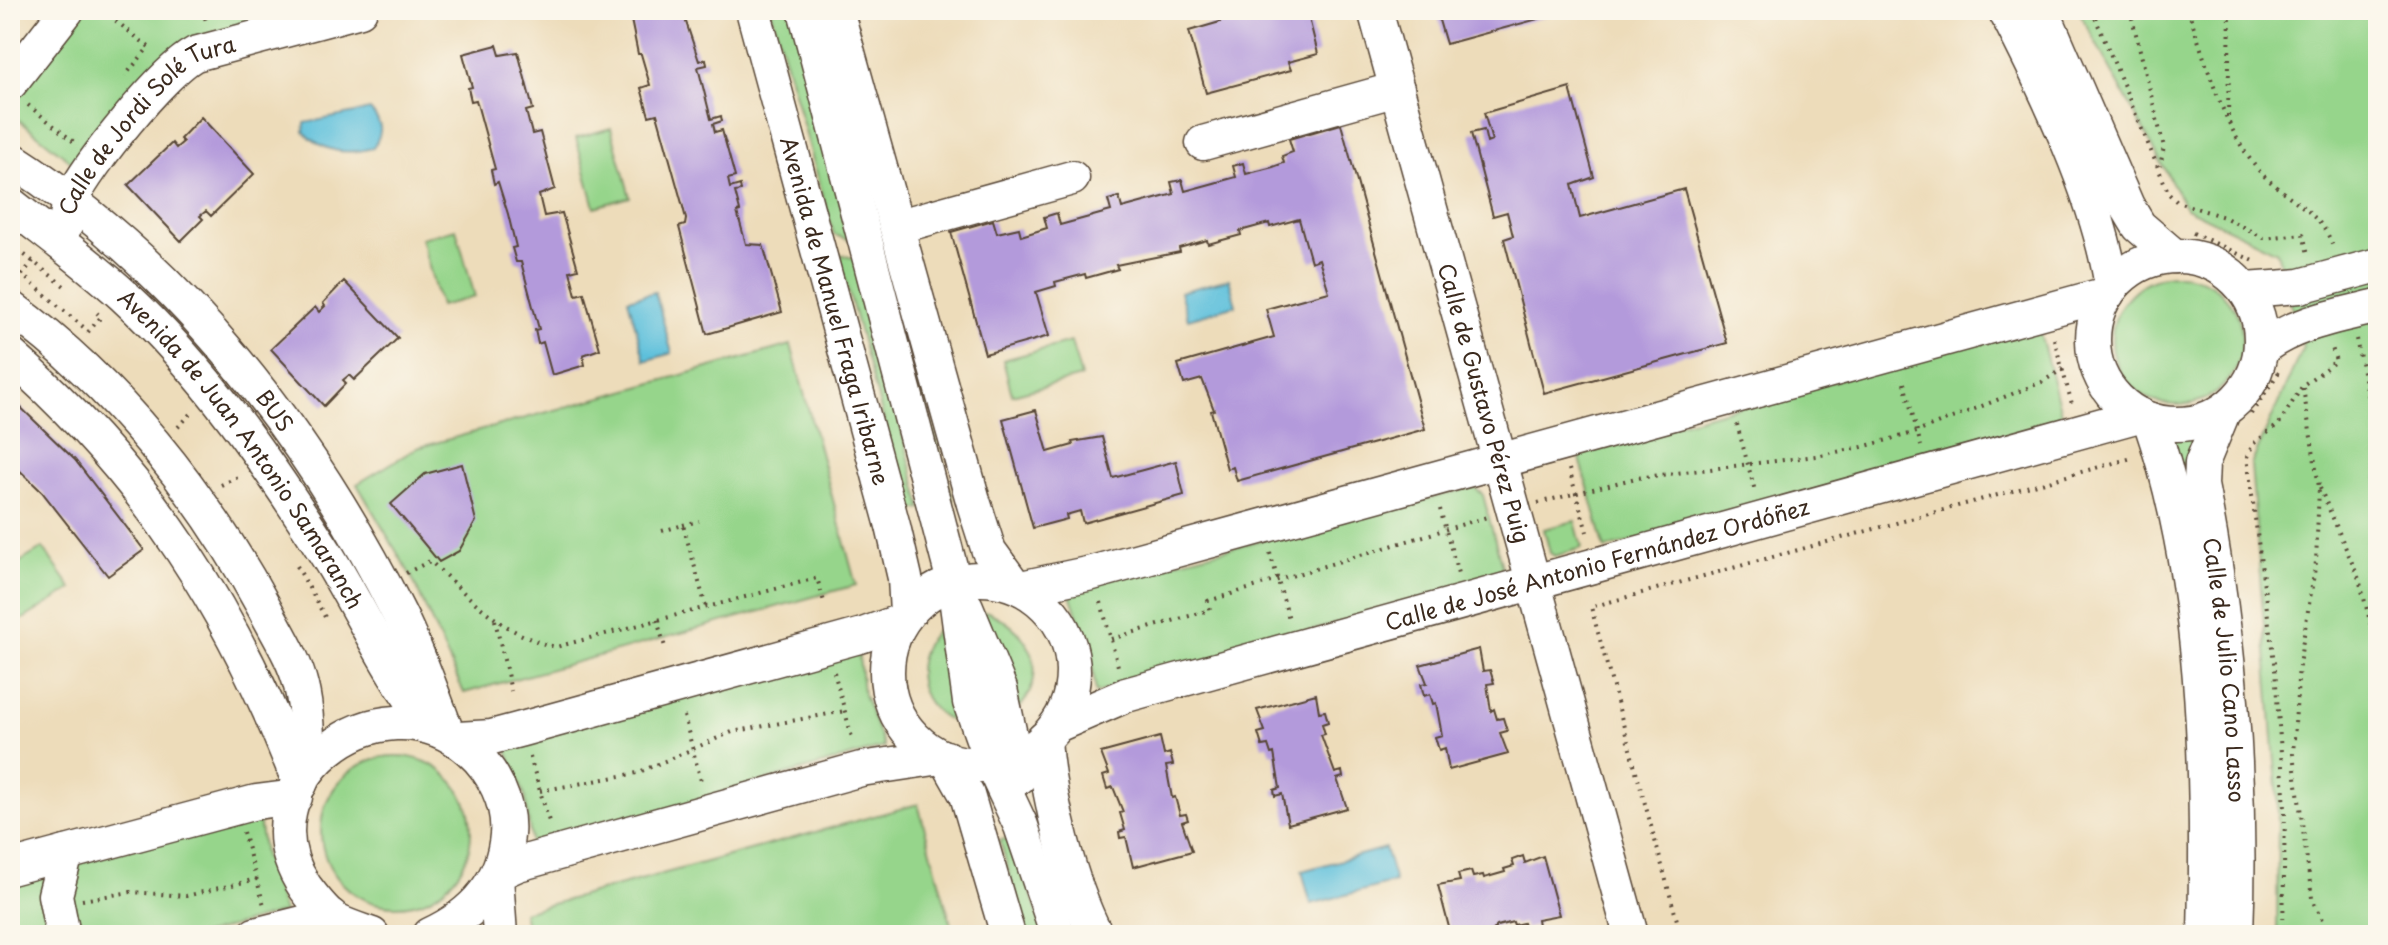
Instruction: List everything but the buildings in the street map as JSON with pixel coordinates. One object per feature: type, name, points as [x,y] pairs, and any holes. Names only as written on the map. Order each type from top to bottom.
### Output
[{"type":"street","points":[[15,90],[67,10]]},
{"type":"street","name":"Calle de Jordi Solé Tura","points":[[67,248],[65,227],[70,201],[177,64],[195,54],[360,10]]},
{"type":"street","name":"Avenida de Manuel Fraga Iribarne","points":[[753,10],[893,526],[905,578],[904,617]]},
{"type":"street","points":[[805,10],[954,582],[1027,746],[1045,762],[1061,830],[1084,908],[1096,935]]},
{"type":"street","points":[[836,10],[989,551],[1017,586],[1051,611],[1071,650],[1073,682],[1027,746],[1021,826],[1058,935]]},
{"type":"street","name":"Calle de Gustavo Pérez Puig","points":[[1375,10],[1631,935]]},
{"type":"street","points":[[2005,10],[2037,71],[2082,184],[2106,256],[2109,290],[2095,319],[2093,348],[2100,375],[2116,399],[2145,418],[2175,424],[2234,416],[2256,370],[2271,359],[2273,340],[2311,324],[2367,315]]},
{"type":"street","points":[[2042,10],[2127,206],[2139,226],[2179,242],[2203,261],[2221,269],[2253,276],[2279,290],[2357,265]]},
{"type":"street","points":[[1203,143],[1397,89]]},
{"type":"street","name":"BUS","points":[[10,158],[70,201],[147,269],[209,331],[286,424],[348,518],[401,617],[446,733]]},
{"type":"street","points":[[896,222],[907,224],[1072,178]]},
{"type":"street","name":"Avenida de Juan Antonio Samaranch","points":[[10,204],[125,297],[197,375],[275,478],[329,560],[386,666],[446,733],[481,759],[497,784],[506,813],[506,851],[497,876]]},
{"type":"street","points":[[10,868],[256,802],[301,784],[326,750],[349,733],[376,724],[404,722],[446,733],[492,737],[522,729],[863,635],[904,617],[929,594],[954,582],[984,578],[1017,586],[1092,573],[2109,290],[2140,265],[2179,242]]},
{"type":"street","points":[[2253,276],[2259,318],[2271,359]]},
{"type":"street","points":[[17,317],[93,377],[167,460],[240,563],[291,658],[301,687],[307,729],[301,784],[289,819],[293,862],[302,882],[337,924]]},
{"type":"street","points":[[10,355],[103,446],[161,515],[214,597],[260,683],[301,784]]},
{"type":"street","name":"Calle de Julio Cano Lasso","points":[[2234,416],[2202,463],[2201,485],[2237,757],[2236,935]]},
{"type":"street","name":"Calle de José Antonio Fernández Ordóñez","points":[[1027,746],[1126,695],[2145,418]]},
{"type":"street","name":"Calle de Julio Cano Lasso","points":[[2145,418],[2175,512],[2195,648],[2206,759],[2205,935]]},
{"type":"street","points":[[904,617],[889,652],[889,696],[911,734],[944,758],[967,795],[1008,935]]},
{"type":"street","points":[[430,935],[472,921],[497,876],[518,864],[861,769],[1027,746]]},
{"type":"street","points":[[60,921],[57,875],[66,853]]},
{"type":"street","points":[[497,876],[500,935]]},
{"type":"street","points":[[260,923],[337,924],[372,935]]},
{"type":"path","points":[[110,10],[107,14],[149,47],[120,82]]},
{"type":"path","points":[[2092,10],[2169,194],[2177,202],[2224,217],[2264,238],[2303,234],[2311,266]]},
{"type":"path","points":[[2130,10],[2164,147],[2160,169]]},
{"type":"path","points":[[2188,10],[2228,122],[2252,163],[2273,187],[2321,222],[2357,265]]},
{"type":"path","points":[[2228,122],[2230,10]]},
{"type":"path","points":[[15,90],[79,146]]},
{"type":"path","points":[[2179,242],[2253,276]]},
{"type":"path","points":[[10,243],[79,297]]},
{"type":"path","points":[[88,332],[101,317],[90,306]]},
{"type":"path","points":[[2367,315],[2378,442]]},
{"type":"path","points":[[2283,935],[2285,808],[2278,700],[2247,457],[2253,444],[2279,424],[2303,385],[2336,361],[2329,335]]},
{"type":"path","points":[[2054,339],[2072,404]]},
{"type":"path","points":[[2234,416],[2271,359]]},
{"type":"path","points":[[1111,639],[1210,610],[1208,601],[1576,493],[1636,478],[1816,456],[1917,432],[2042,382],[2063,369]]},
{"type":"path","points":[[1904,383],[1922,450]]},
{"type":"path","points":[[2303,385],[2319,487],[2316,562],[2299,665],[2293,754],[2312,898],[2331,935]]},
{"type":"path","points":[[178,427],[191,414],[201,427]]},
{"type":"path","points":[[1737,424],[1757,496]]},
{"type":"path","points":[[1681,935],[1591,607],[2134,457]]},
{"type":"path","points":[[230,464],[249,488]]},
{"type":"path","points":[[1569,467],[1587,532]]},
{"type":"path","points":[[2319,487],[2359,579],[2378,652]]},
{"type":"path","points":[[1440,509],[1459,580]]},
{"type":"path","points":[[662,531],[699,521]]},
{"type":"path","points":[[683,525],[706,607]]},
{"type":"path","points":[[1270,553],[1289,619]]},
{"type":"path","points":[[295,561],[325,617]]},
{"type":"path","points":[[404,574],[430,561],[495,619],[530,641],[556,647],[817,578],[825,605]]},
{"type":"path","points":[[1101,602],[1119,671]]},
{"type":"path","points":[[495,619],[511,691]]},
{"type":"path","points":[[657,620],[665,647]]},
{"type":"path","points":[[834,670],[856,751]]},
{"type":"path","points":[[540,791],[637,773],[732,732],[845,711]]},
{"type":"path","points":[[684,716],[701,781]]},
{"type":"path","points":[[530,757],[550,825]]},
{"type":"path","points":[[242,828],[257,879],[260,923]]},
{"type":"path","points":[[60,921],[101,895],[131,892],[186,896],[257,879]]},
{"type":"green space","points":[[79,10],[327,10],[192,47],[82,170],[10,113],[10,99]]},
{"type":"green space","points":[[771,10],[792,10],[850,240],[834,235]]},
{"type":"green space","points":[[2078,10],[2378,10],[2378,935],[2277,935],[2278,800],[2251,465],[2303,347],[2277,252],[2186,208]]},
{"type":"green space","points":[[611,128],[630,197],[595,207],[576,138]]},
{"type":"green space","points":[[456,229],[475,297],[440,306],[421,238]]},
{"type":"green space","points":[[838,254],[857,259],[922,508],[909,511]]},
{"type":"green space","points":[[883,263],[889,265],[953,500],[946,502]]},
{"type":"green space","points":[[2177,275],[2202,280],[2223,294],[2237,315],[2242,340],[2237,365],[2223,386],[2202,400],[2177,405],[2152,400],[2131,386],[2117,365],[2112,340],[2117,315],[2131,294],[2152,280]]},
{"type":"green space","points":[[2038,325],[2064,424],[1605,549],[1578,451]]},
{"type":"green space","points":[[1071,342],[1081,377],[1012,395],[1003,360]]},
{"type":"green space","points":[[791,345],[856,585],[464,693],[412,578],[357,484],[417,448]]},
{"type":"green space","points":[[2168,436],[2193,436],[2185,477]]},
{"type":"green space","points":[[1474,487],[1483,495],[1502,567],[1499,576],[1096,693],[1091,653],[1068,589]]},
{"type":"green space","points":[[1575,521],[1582,548],[1555,556],[1550,553],[1544,529]]},
{"type":"green space","points":[[43,548],[72,589],[10,627],[10,568]]},
{"type":"green space","points":[[988,612],[1017,631],[1032,656],[1035,670],[1032,685],[1026,700],[1014,714],[978,613]]},
{"type":"green space","points":[[950,619],[971,727],[951,721],[936,711],[920,682],[924,648],[934,632]]},
{"type":"green space","points":[[858,648],[863,692],[884,747],[532,847],[525,796],[505,745]]},
{"type":"green space","points":[[396,756],[425,762],[449,778],[465,802],[471,831],[465,860],[449,884],[425,900],[396,906],[367,900],[343,884],[327,860],[321,831],[327,802],[343,778],[367,762]]},
{"type":"green space","points":[[918,804],[954,935],[528,935],[523,912]]},
{"type":"green space","points":[[258,814],[264,855],[284,912],[202,935],[10,935],[10,882]]},
{"type":"green space","points":[[1012,838],[1045,935],[1026,935],[1000,840]]},
{"type":"water","points":[[370,110],[380,128],[373,148],[344,152],[320,144],[304,132],[305,123]]},
{"type":"water","points":[[1229,279],[1236,305],[1188,319],[1180,292]]},
{"type":"water","points":[[655,292],[672,353],[645,361],[628,299]]},
{"type":"water","points":[[1385,848],[1395,882],[1311,904],[1302,871]]}]
